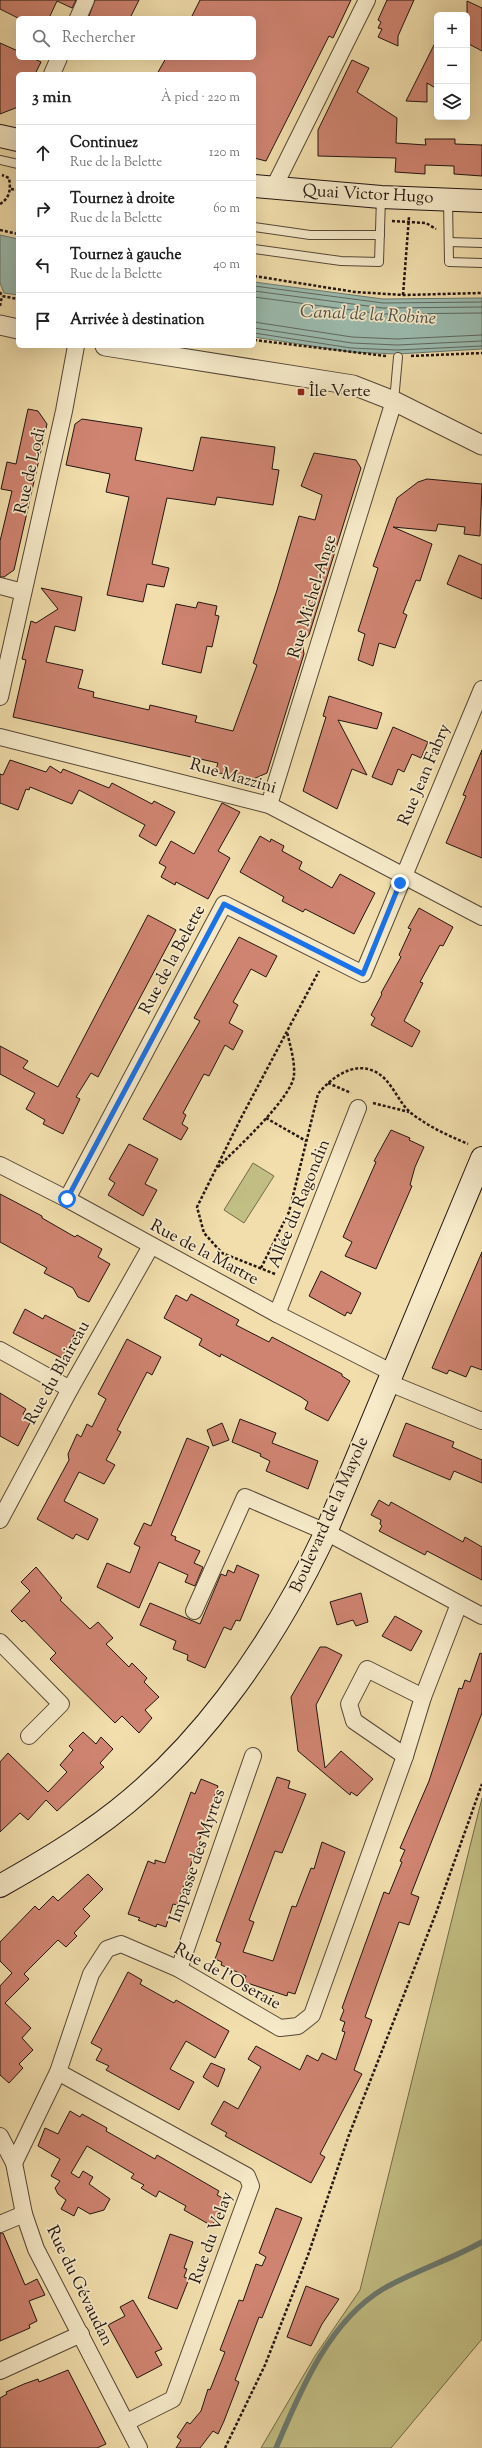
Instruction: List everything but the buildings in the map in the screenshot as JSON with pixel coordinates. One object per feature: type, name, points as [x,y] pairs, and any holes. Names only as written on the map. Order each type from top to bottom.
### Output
[{"type":"main road","points":[[0,136],[16,140]]},
{"type":"main road","name":"Quai Victor Hugo","points":[[263,188],[381,197],[482,201]]},
{"type":"main road","name":"Boulevard de la Mayole","points":[[0,1886],[89,1832],[134,1796],[174,1757],[222,1704],[271,1637],[308,1570],[326,1532],[389,1377],[482,1159]]},
{"type":"street","points":[[79,16],[86,0]]},
{"type":"street","points":[[263,188],[367,0]]},
{"type":"street","points":[[53,72],[58,60]]},
{"type":"street","points":[[0,325],[16,329]]},
{"type":"street","name":"Rue de Lodi","points":[[0,697],[69,388],[76,348]]},
{"type":"street","points":[[118,348],[353,385],[394,401],[482,445]]},
{"type":"street","name":"Rue Michel-Ange","points":[[269,805],[394,401]]},
{"type":"street","points":[[0,586],[23,592]]},
{"type":"street","name":"Rue Jean Fabry","points":[[403,877],[482,689]]},
{"type":"street","name":"Rue Mazzini","points":[[0,737],[269,805],[403,877],[482,917]]},
{"type":"street","name":"Rue de la Belette","points":[[67,1199],[224,904],[363,974],[403,877]]},
{"type":"street","name":"Allée du Ragondin","points":[[276,1314],[358,1108]]},
{"type":"street","name":"Rue de la Martre","points":[[0,1165],[67,1199],[389,1377],[482,1421]]},
{"type":"street","name":"Rue du Blaireau","points":[[0,1520],[70,1388],[151,1246]]},
{"type":"street","points":[[0,1350],[70,1388]]},
{"type":"street","points":[[194,1611],[245,1497],[326,1532],[482,1616]]},
{"type":"street","name":"Rue de l'Oseraie","points":[[14,2163],[58,2072],[91,1974],[107,1949],[121,1944],[179,1968],[280,2028],[298,2026],[312,2015],[405,1756],[423,1697],[459,1604]]},
{"type":"street","points":[[0,1642],[61,1704],[29,1736]]},
{"type":"street","points":[[405,1756],[354,1721],[349,1704],[367,1669],[423,1697]]},
{"type":"street","name":"Impasse des Myrtes","points":[[179,1968],[253,1756]]},
{"type":"street","name":"Rue du Velay","points":[[58,2072],[247,2176],[251,2186],[173,2399],[127,2422]]},
{"type":"street","name":"Rue du Gévaudan","points":[[0,2136],[14,2163],[24,2214],[36,2249],[127,2422],[139,2448]]},
{"type":"street","points":[[0,2224],[24,2214]]},
{"type":"street","points":[[0,2371],[81,2334]]},
{"type":"lane","points":[[0,160],[16,164]]},
{"type":"lane","points":[[256,249],[341,261],[379,262],[381,197]]},
{"type":"lane","points":[[448,199],[450,262],[482,263]]},
{"type":"lane","points":[[256,227],[310,235],[380,235]]},
{"type":"lane","points":[[449,242],[482,243]]},
{"type":"lane","points":[[394,401],[398,358]]},
{"type":"path","points":[[0,174],[9,178],[10,189],[6,200],[0,204]]},
{"type":"path","points":[[10,189],[16,190]]},
{"type":"path","points":[[380,221],[426,223],[438,230],[449,242]]},
{"type":"path","points":[[403,295],[409,222]]},
{"type":"path","points":[[0,230],[16,234]]},
{"type":"path","points":[[256,276],[355,292],[403,295],[482,293]]},
{"type":"path","points":[[0,292],[2,296],[0,306]]},
{"type":"path","points":[[2,296],[16,299]]},
{"type":"path","points":[[256,340],[338,352],[398,358],[482,354]]},
{"type":"path","points":[[290,1280],[222,1253],[204,1233],[197,1207],[327,956]]},
{"type":"path","points":[[216,1168],[254,1133],[283,1096],[294,1076],[287,1032]]},
{"type":"path","points":[[266,1118],[306,1141]]},
{"type":"path","points":[[225,2448],[265,2365],[308,2255],[349,2135],[436,1913],[482,1784]]},
{"type":"shaded area","points":[[253,1163],[274,1176],[244,1223],[224,1210]]},
{"type":"shaded area","points":[[482,1798],[482,2339],[391,2448],[261,2448],[315,2356],[360,2290]]},
{"type":"water","points":[[0,235],[16,239],[16,295],[4,293],[0,283]]},
{"type":"water","name":"Canal de la Robine","points":[[256,282],[383,299],[482,298],[482,349],[397,354],[351,352],[256,337]]},
{"type":"waterway","points":[[276,2448],[295,2404],[318,2360],[331,2339],[346,2320],[364,2303],[383,2289],[482,2242]]},
{"type":"place","name":"Île Verte","points":[[301,392]]},
{"type":"route","points":[[67,1199],[224,904],[363,974],[400,883]]}]
